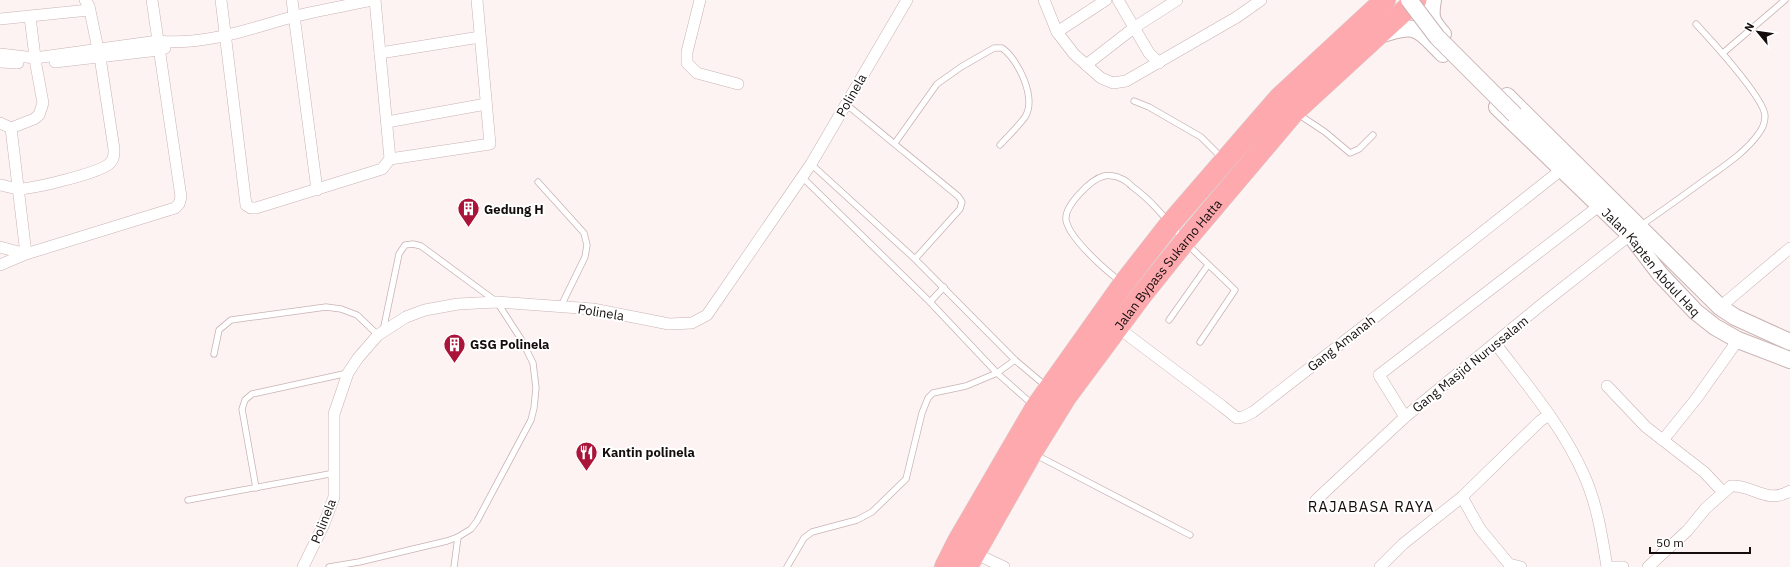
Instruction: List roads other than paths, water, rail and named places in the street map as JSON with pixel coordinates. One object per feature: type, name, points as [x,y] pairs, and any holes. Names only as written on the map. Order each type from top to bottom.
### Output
[{"type":"highway","name":"Jalan Bypass Sukarno Hatta","points":[[970,560],[1032,452],[1066,397],[1117,327],[1132,289],[1170,224],[1279,98],[1385,0]]},
{"type":"highway","name":"Jalan Bypass Sukarno Hatta","points":[[945,567],[958,541],[1048,388],[1132,289],[1185,241],[1294,112],[1416,0]]},
{"type":"street","points":[[0,265],[26,254],[175,208],[179,204],[181,197],[152,0]]},
{"type":"street","points":[[221,0],[246,205],[250,208],[256,208],[317,190],[382,169],[390,159],[490,144],[477,0]]},
{"type":"street","points":[[292,0],[317,190]]},
{"type":"street","points":[[0,62],[36,61],[159,46],[174,42],[225,36],[294,17],[374,0],[390,159]]},
{"type":"street","points":[[700,0],[687,52],[687,63],[697,73],[738,84]]},
{"type":"street","name":"Polinela","points":[[303,567],[324,524],[334,496],[334,414],[348,373],[358,358],[380,334],[406,317],[425,310],[458,304],[497,302],[593,309],[668,324],[692,323],[700,320],[706,315],[811,164],[907,0]]},
{"type":"street","points":[[1044,0],[1057,32],[1074,54],[1101,78],[1113,83],[1126,81],[1159,63],[1237,17],[1261,0]]},
{"type":"street","points":[[1057,32],[1106,0]]},
{"type":"street","points":[[1118,0],[1149,53],[1159,63]]},
{"type":"street","points":[[1086,65],[1135,28],[1177,0]]},
{"type":"street","points":[[1362,21],[1374,0]]},
{"type":"street","name":"Jalan Kapten Abdul Haq","points":[[1408,0],[1438,37],[1528,127],[1561,170],[1599,206],[1635,231],[1660,274],[1696,312],[1715,327],[1738,340],[1790,360]]},
{"type":"street","name":"Jalan Kapten Abdul Haq","points":[[1433,0],[1430,14],[1434,23],[1437,38]]},
{"type":"street","points":[[0,19],[30,17],[87,5],[99,53],[114,149],[113,158],[110,163],[92,172],[34,187],[17,189],[0,185]]},
{"type":"street","points":[[0,123],[11,128],[34,119],[39,115],[43,103],[30,17]]},
{"type":"street","name":"Jalan Kapten Abdul Haq","points":[[1376,36],[1399,28],[1411,29],[1437,38],[1635,231],[1720,307],[1735,317],[1790,342]]},
{"type":"street","points":[[380,53],[480,37]]},
{"type":"street","points":[[0,54],[36,61]]},
{"type":"street","points":[[387,122],[486,104]]},
{"type":"street","points":[[11,128],[17,189],[26,254]]},
{"type":"street","name":"Gang Amanah","points":[[1117,327],[1222,406],[1229,414],[1237,418],[1243,417],[1253,412],[1360,329],[1561,170]]},
{"type":"street","points":[[1405,417],[1379,375],[1599,206]]},
{"type":"street","name":"Gang Masjid Nurussalam","points":[[1316,500],[1405,417],[1541,305],[1635,231]]},
{"type":"street","points":[[0,247],[26,254]]},
{"type":"street","points":[[1720,307],[1790,248]]},
{"type":"street","points":[[1663,440],[1696,399],[1738,340]]},
{"type":"street","points":[[1495,344],[1549,415],[1584,475],[1598,512],[1608,567]]},
{"type":"street","points":[[1607,386],[1646,427],[1704,472],[1723,492]]},
{"type":"street","points":[[1380,567],[1403,544],[1462,496],[1540,421],[1549,415]]},
{"type":"street","points":[[1648,567],[1687,531],[1706,508],[1731,486],[1734,485],[1771,496],[1783,495],[1790,491]]},
{"type":"street","points":[[1462,496],[1480,529],[1508,564],[1521,567]]},
{"type":"street","points":[[970,560],[1004,567]]},
{"type":"street","points":[[1613,567],[1623,567]]},
{"type":"lane","points":[[1724,53],[1785,0]]},
{"type":"lane","points":[[1635,231],[1728,163],[1760,133],[1763,125],[1765,115],[1757,99],[1724,53],[1696,24]]},
{"type":"lane","points":[[894,143],[937,84],[961,67],[994,48],[1002,48],[1010,55],[1021,72],[1028,94],[1029,105],[1025,116],[1000,145]]},
{"type":"lane","points":[[1134,101],[1149,107],[1201,137],[1225,161]]},
{"type":"lane","points":[[846,104],[958,196],[962,202],[960,209],[915,259]]},
{"type":"lane","points":[[1294,112],[1325,132],[1350,153],[1359,149],[1373,135]]},
{"type":"lane","points":[[811,164],[915,259],[1015,360],[1048,388]]},
{"type":"lane","points":[[1132,289],[1102,267],[1069,230],[1066,215],[1074,202],[1084,189],[1095,180],[1109,176],[1122,179],[1150,200],[1185,241],[1235,290],[1200,342]]},
{"type":"lane","points":[[802,177],[930,302],[997,373],[1036,407]]},
{"type":"lane","points":[[538,182],[584,233],[587,245],[585,257],[561,306]]},
{"type":"lane","points":[[214,354],[219,330],[231,320],[326,307],[341,309],[358,315],[380,334],[399,254],[402,248],[409,244],[421,246],[497,302],[521,339],[533,363],[536,388],[531,420],[483,510],[470,529],[458,537],[447,541],[360,562],[329,567]]},
{"type":"lane","points":[[1169,320],[1208,265]]},
{"type":"lane","points":[[930,302],[944,288]]},
{"type":"lane","points":[[787,567],[804,538],[812,532],[857,520],[872,512],[906,479],[922,412],[928,398],[933,393],[966,386],[997,373],[1015,360]]},
{"type":"lane","points":[[256,488],[242,409],[245,400],[252,394],[348,373]]},
{"type":"lane","points":[[1032,452],[1190,535]]},
{"type":"lane","points":[[188,500],[335,473]]},
{"type":"lane","points":[[454,567],[458,537]]},
{"type":"place","name":"Gedung H","points":[[469,228]]},
{"type":"place","name":"GSG Polinela","points":[[455,364]]},
{"type":"place","name":"Kantin polinela","points":[[587,472]]},
{"type":"district","name":"RAJABASA RAYA","points":[[1371,507]]}]
